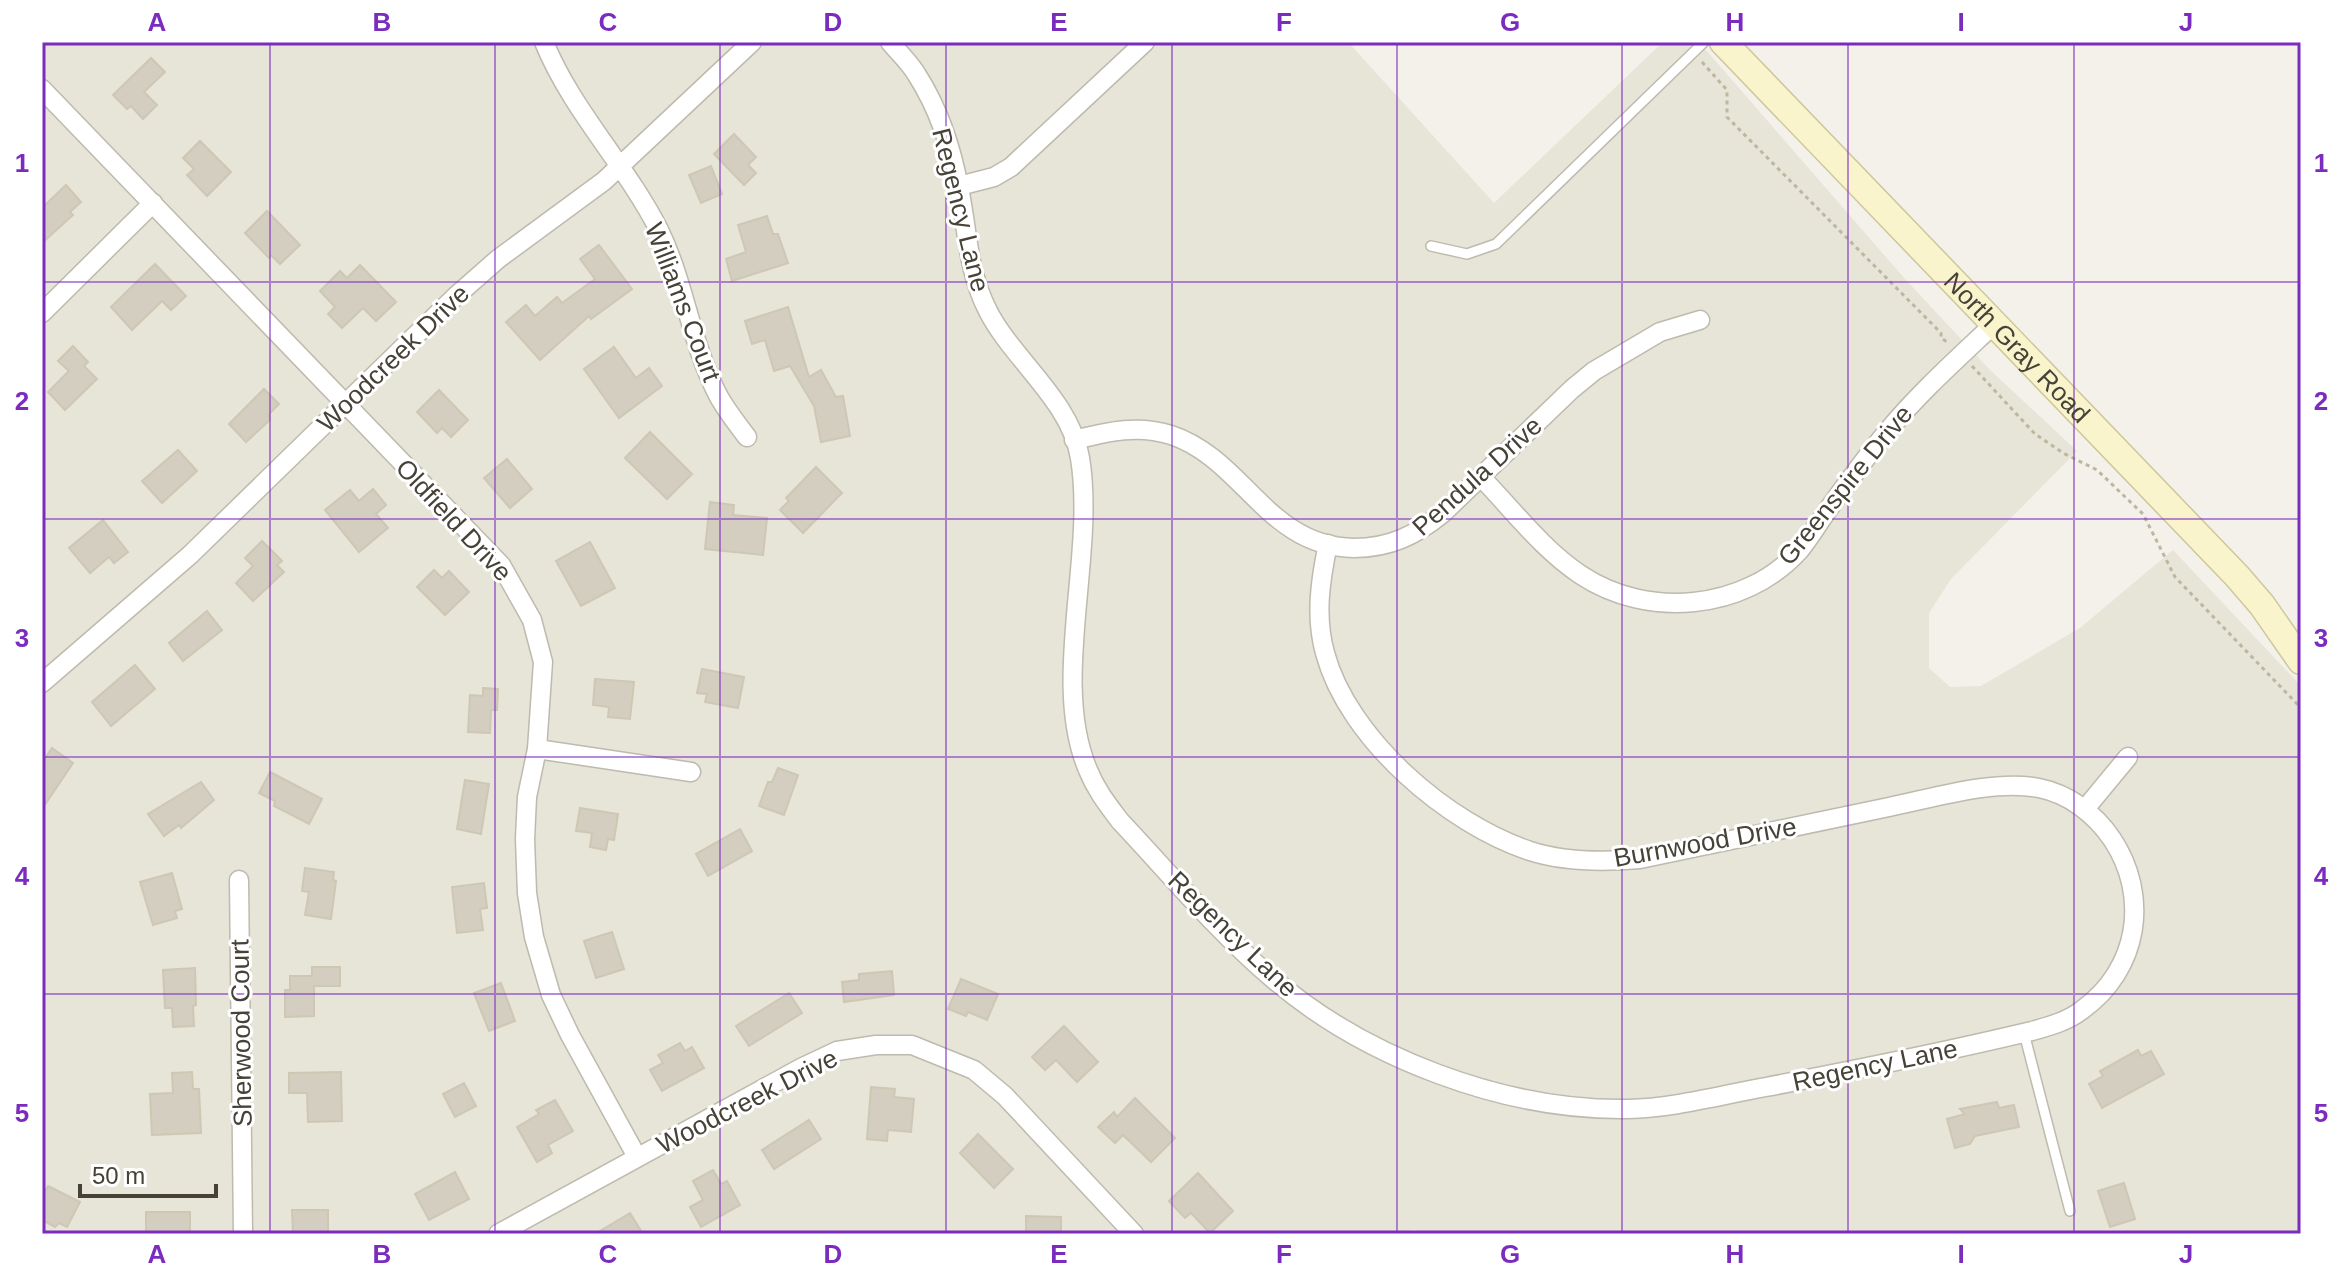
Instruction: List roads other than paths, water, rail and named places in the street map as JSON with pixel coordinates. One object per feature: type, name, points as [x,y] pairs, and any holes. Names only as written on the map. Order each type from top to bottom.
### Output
[{"type":"street","name":"Williams Court","points":[[544,42],[564,82],[621,165],[659,231],[718,396],[747,437]]},
{"type":"street","name":"Woodcreek Drive","points":[[42,683],[190,555],[498,259],[621,165],[752,42]]},
{"type":"street","name":"Regency Lane","points":[[890,42],[916,72],[935,108],[959,186],[970,265],[980,293],[1001,332],[1052,396],[1080,456],[1084,515],[1073,677],[1074,717],[1087,769],[1101,796],[1120,821],[1271,977],[1302,1001],[1371,1044],[1442,1076],[1533,1100],[1628,1109],[1873,1067],[2024,1033],[2058,1024],[2082,1011],[2118,973],[2134,932],[2134,897],[2123,856],[2106,830],[2085,809]]},
{"type":"street","points":[[959,186],[994,177],[1011,167],[1145,42]]},
{"type":"street","name":"North Gray Road","points":[[1723,42],[2243,583],[2301,661]]},
{"type":"street","name":"Oldfield Drive","points":[[42,89],[501,565],[513,584],[532,620],[543,662],[537,749],[527,797],[525,839],[527,893],[534,937],[558,1008],[637,1157]]},
{"type":"street","points":[[42,313],[153,203]]},
{"type":"street","name":"Pendula Drive","points":[[1074,440],[1118,429],[1169,434],[1203,450],[1281,523],[1299,535],[1328,544],[1368,548],[1406,539],[1443,513],[1594,371],[1660,332],[1700,320]]},
{"type":"street","name":"Greenspire Drive","points":[[1481,477],[1555,554],[1580,575],[1631,599],[1702,602],[1749,587],[1773,573],[1799,551],[1893,424],[1993,325]]},
{"type":"street","name":"Burnwood Drive","points":[[1328,544],[1319,588],[1324,652],[1350,713],[1420,787],[1454,814],[1532,852],[1583,860],[1640,859],[2007,785],[2040,788],[2085,809]]},
{"type":"street","points":[[537,749],[691,772]]},
{"type":"street","points":[[2085,809],[2128,757]]},
{"type":"street","name":"Sherwood Court","points":[[239,880],[243,1234]]},
{"type":"street","name":"Woodcreek Drive","points":[[498,1234],[801,1068],[837,1051],[876,1045],[912,1045],[974,1070],[1005,1096],[1134,1234]]},
{"type":"lane","points":[[1431,246],[1467,254],[1496,244],[1704,42]]},
{"type":"lane","points":[[2024,1033],[2070,1211]]}]
